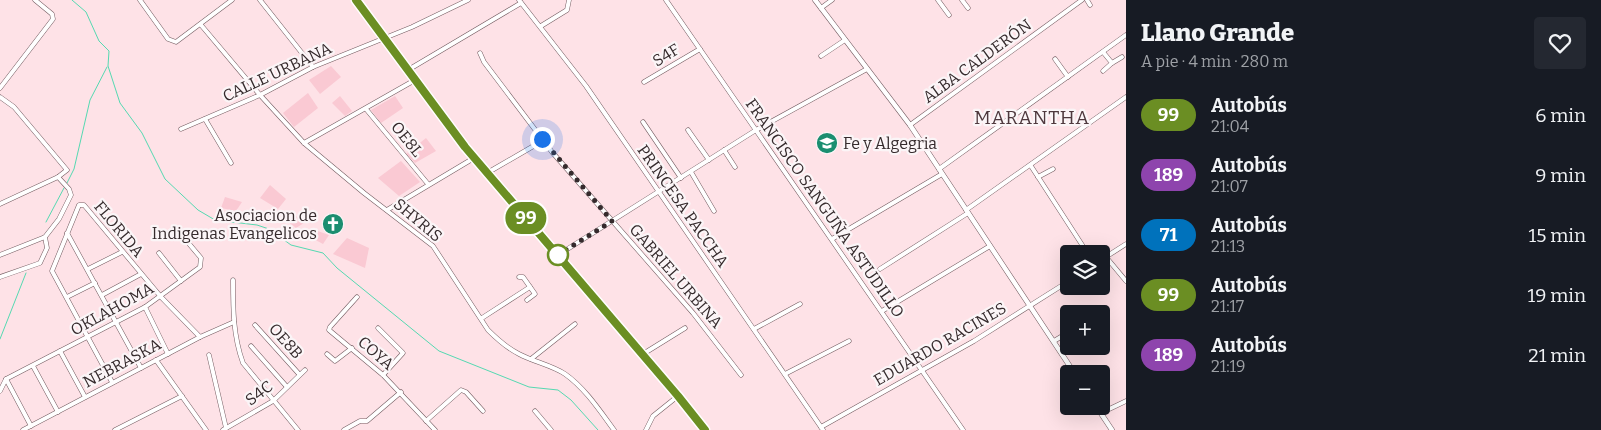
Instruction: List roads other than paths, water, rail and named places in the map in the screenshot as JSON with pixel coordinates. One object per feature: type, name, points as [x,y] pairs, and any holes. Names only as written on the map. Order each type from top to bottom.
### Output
[{"type":"street","points":[[0,88],[53,19],[52,14],[35,0]]},
{"type":"street","points":[[140,0],[168,39],[173,42],[179,41],[232,0]]},
{"type":"street","points":[[260,0],[313,67]]},
{"type":"street","points":[[356,0],[474,158],[643,354],[705,430]]},
{"type":"street","name":"CALLE URBANA","points":[[181,129],[260,95],[313,67],[384,38],[468,0]]},
{"type":"street","points":[[541,26],[567,10],[568,0]]},
{"type":"street","name":"FRANCISCO SANGUÑA ASTUDILLO","points":[[666,0],[963,430]]},
{"type":"street","points":[[815,0],[910,125],[1069,365]]},
{"type":"street","points":[[821,8],[832,0]]},
{"type":"street","points":[[938,0],[949,15]]},
{"type":"street","points":[[962,0],[968,8]]},
{"type":"street","name":"ALBA CALDERÓN","points":[[910,125],[1082,0]]},
{"type":"street","points":[[1086,0],[1090,5]]},
{"type":"street","points":[[408,70],[520,2]]},
{"type":"street","name":"PRINCESA PACCHA","points":[[520,2],[541,26],[586,86],[658,193],[822,428]]},
{"type":"street","name":"SHYRIS","points":[[201,25],[304,144],[433,246],[482,318],[488,330],[519,355],[556,369],[570,378],[585,392],[614,430]]},
{"type":"street","points":[[832,239],[940,172],[1126,35]]},
{"type":"street","points":[[820,56],[845,40]]},
{"type":"street","name":"S4F","points":[[644,82],[700,49]]},
{"type":"street","points":[[1103,52],[1112,63]]},
{"type":"street","name":"GABRIEL URBINA","points":[[480,53],[484,62],[547,146],[693,313],[741,375]]},
{"type":"street","points":[[1103,70],[1122,57]]},
{"type":"street","points":[[1055,59],[1068,77]]},
{"type":"street","points":[[558,255],[756,130],[867,69]]},
{"type":"street","points":[[304,144],[415,80]]},
{"type":"street","points":[[0,97],[14,107],[67,170],[58,177],[0,204]]},
{"type":"street","points":[[880,269],[967,212],[1126,97]]},
{"type":"street","name":"OE8L","points":[[366,109],[428,184]]},
{"type":"street","points":[[205,119],[231,163]]},
{"type":"street","points":[[643,122],[682,178]]},
{"type":"street","points":[[688,130],[709,160]]},
{"type":"street","points":[[487,172],[537,144]]},
{"type":"street","points":[[724,150],[734,167]]},
{"type":"street","points":[[387,210],[474,158]]},
{"type":"street","points":[[1031,166],[1082,245]]},
{"type":"street","points":[[1038,177],[1052,169]]},
{"type":"street","points":[[691,172],[714,211]]},
{"type":"street","points":[[0,255],[45,237],[59,219],[71,195],[69,189],[58,177]]},
{"type":"street","name":"FLORIDA","points":[[67,233],[80,204],[161,297],[200,337]]},
{"type":"street","points":[[67,233],[141,368]]},
{"type":"street","points":[[67,233],[52,271],[112,382]]},
{"type":"street","name":"OKLAHOMA","points":[[6,380],[145,307],[200,267],[202,262],[198,254],[180,233]]},
{"type":"street","points":[[0,277],[40,263],[47,248],[45,237]]},
{"type":"street","points":[[1110,254],[1126,244]]},
{"type":"street","points":[[882,311],[990,246]]},
{"type":"street","points":[[88,269],[122,252]]},
{"type":"street","points":[[159,253],[181,281]]},
{"type":"street","points":[[1110,262],[1126,281]]},
{"type":"street","points":[[102,295],[141,274]]},
{"type":"street","points":[[519,277],[523,277],[535,294],[527,300]]},
{"type":"street","points":[[233,280],[234,322],[243,363],[298,430]]},
{"type":"street","points":[[67,297],[95,283]]},
{"type":"street","points":[[482,318],[530,287]]},
{"type":"street","name":"EDUARDO RACINES","points":[[822,428],[1031,306],[1060,287]]},
{"type":"street","name":"COYA","points":[[357,297],[329,328],[401,392],[435,430]]},
{"type":"street","points":[[754,329],[800,304]]},
{"type":"street","points":[[145,307],[168,354]]},
{"type":"street","name":"NEBRASKA","points":[[23,430],[112,382],[200,337],[234,322]]},
{"type":"street","points":[[531,359],[575,324]]},
{"type":"street","name":"OE8B","points":[[255,325],[299,374]]},
{"type":"street","points":[[378,328],[403,353],[383,375]]},
{"type":"street","points":[[643,354],[684,328]]},
{"type":"street","points":[[1054,341],[1060,337]]},
{"type":"street","points":[[785,374],[849,341]]},
{"type":"street","points":[[251,346],[287,387]]},
{"type":"street","points":[[327,354],[335,361],[352,348]]},
{"type":"street","points":[[60,352],[85,397]]},
{"type":"street","points":[[209,355],[224,429]]},
{"type":"street","points":[[156,360],[206,430]]},
{"type":"street","points":[[33,366],[58,412]]},
{"type":"street","name":"S4C","points":[[224,429],[273,401],[305,370]]},
{"type":"street","points":[[0,391],[6,380]]},
{"type":"street","points":[[6,380],[31,426]]},
{"type":"street","points":[[426,421],[461,390],[466,392],[483,411]]},
{"type":"street","points":[[344,430],[360,421],[367,422],[401,392]]},
{"type":"street","points":[[115,430],[182,396]]},
{"type":"street","points":[[646,430],[653,416],[678,396]]},
{"type":"street","points":[[1110,409],[1126,401]]},
{"type":"street","points":[[535,411],[552,430]]},
{"type":"street","points":[[1102,415],[1112,430]]},
{"type":"waterway","points":[[72,0],[86,12],[99,41],[109,51],[108,66],[120,103],[142,133],[165,179],[198,210],[215,220],[257,225],[269,229],[291,245],[323,253],[337,268],[439,351],[529,387],[558,390],[571,400],[598,430]]},
{"type":"waterway","points":[[67,183],[74,169],[90,100],[107,67]]},
{"type":"waterway","points":[[46,222],[64,188]]},
{"type":"waterway","points":[[0,339],[26,273]]},
{"type":"place","name":"Fe y Algegria","points":[[827,143]]},
{"type":"place","name":"Asociacion de Indigenas Evangelicos","points":[[333,224]]},
{"type":"district","name":"MARANTHA","points":[[1032,117]]}]
